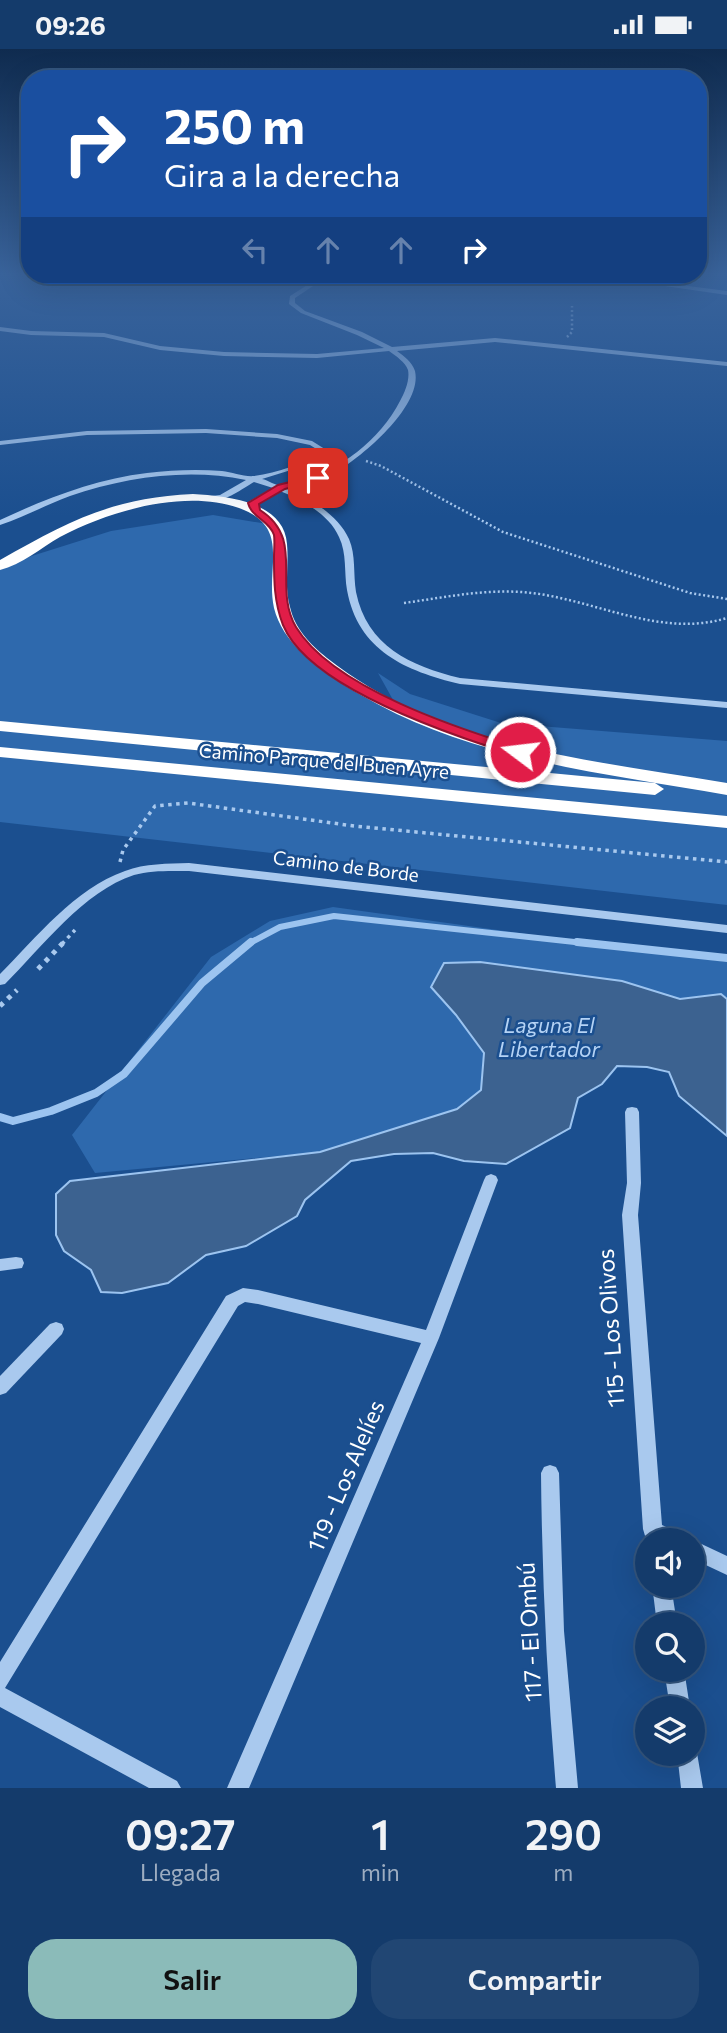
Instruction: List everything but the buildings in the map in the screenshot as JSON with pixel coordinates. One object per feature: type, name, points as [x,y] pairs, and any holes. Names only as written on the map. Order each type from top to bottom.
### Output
[{"type":"highway","points":[[0,566],[74,524],[109,510],[150,501],[206,499],[229,502],[269,520],[279,535],[281,599],[289,627],[317,657],[360,688],[425,721],[499,746],[727,789]]},
{"type":"highway","name":"Camino Parque del Buen Ayre","points":[[0,726],[727,796]]},
{"type":"highway","name":"Camino Parque del Buen Ayre","points":[[0,752],[727,822]]},
{"type":"street","points":[[246,354],[336,354]]},
{"type":"street","points":[[255,512],[253,503],[257,500],[281,487],[318,478],[373,442],[405,400],[414,378],[410,366],[395,354]]},
{"type":"street","points":[[640,354],[727,364]]},
{"type":"street","points":[[0,443],[87,433],[206,431],[277,436],[312,443],[332,456]]},
{"type":"street","points":[[206,499],[222,497],[255,478],[373,442]]},
{"type":"street","points":[[0,523],[41,503],[149,476],[217,473],[255,478],[281,487],[314,505],[342,534],[348,547],[351,591],[356,610],[378,646],[400,661],[430,675],[460,681],[727,705]]},
{"type":"street","points":[[664,699],[727,697]]},
{"type":"street","name":"Camino de Borde","points":[[0,981],[81,903],[112,881],[149,869],[189,867],[727,929]]},
{"type":"street","name":"115 - Los Olivos","points":[[632,1112],[634,1183],[630,1215],[652,1528]]},
{"type":"street","name":"119 - Los Alelíes","points":[[239,1788],[431,1338],[491,1180]]},
{"type":"street","points":[[0,1680],[232,1301],[243,1295],[258,1297],[431,1338]]},
{"type":"street","points":[[0,1388],[56,1329]]},
{"type":"street","name":"117 - El Ombú","points":[[550,1473],[550,1562],[567,1788]]},
{"type":"street","points":[[705,1555],[727,1566]]},
{"type":"street","points":[[0,1696],[170,1788]]},
{"type":"street","points":[[689,1766],[692,1788]]},
{"type":"path","points":[[352,456],[381,467],[503,532],[690,593],[727,599]]},
{"type":"path","points":[[404,603],[491,591],[521,591],[592,604],[643,621],[683,627],[727,618]]},
{"type":"path","points":[[130,873],[120,862],[123,850],[155,806],[188,803],[354,826],[727,862]]},
{"type":"path","points":[[35,971],[79,925]]},
{"type":"path","points":[[0,1006],[26,981]]},
{"type":"shaded area","points":[[213,515],[273,525],[281,599],[306,646],[397,707],[378,673],[410,694],[501,723],[727,741],[727,905],[0,822],[0,566],[111,531]]},
{"type":"shaded area","points":[[333,907],[727,962],[727,999],[721,994],[680,999],[622,981],[431,987],[484,1053],[481,1090],[457,1109],[320,1152],[95,1173],[72,1135],[211,957],[270,921]]},
{"type":"water","name":"Laguna El Libertador","points":[[480,962],[622,981],[680,999],[721,994],[727,999],[727,1136],[679,1096],[669,1072],[647,1067],[617,1066],[602,1084],[578,1098],[570,1128],[506,1164],[464,1161],[433,1153],[394,1154],[351,1161],[305,1200],[297,1216],[246,1246],[206,1255],[168,1283],[122,1293],[101,1292],[91,1270],[64,1251],[56,1235],[56,1194],[70,1181],[320,1152],[457,1109],[481,1090],[484,1053],[431,987],[444,963]]},
{"type":"waterway","points":[[250,943],[280,927],[334,916],[593,944]]},
{"type":"waterway","points":[[577,942],[727,958]]},
{"type":"waterway","points":[[0,1117],[13,1121],[51,1111],[96,1093],[124,1074],[202,983],[250,943]]},
{"type":"route","points":[[318,478],[281,487],[253,503],[255,512],[269,520],[279,535],[282,609],[289,627],[328,667],[398,709],[452,731],[520,752]]}]
